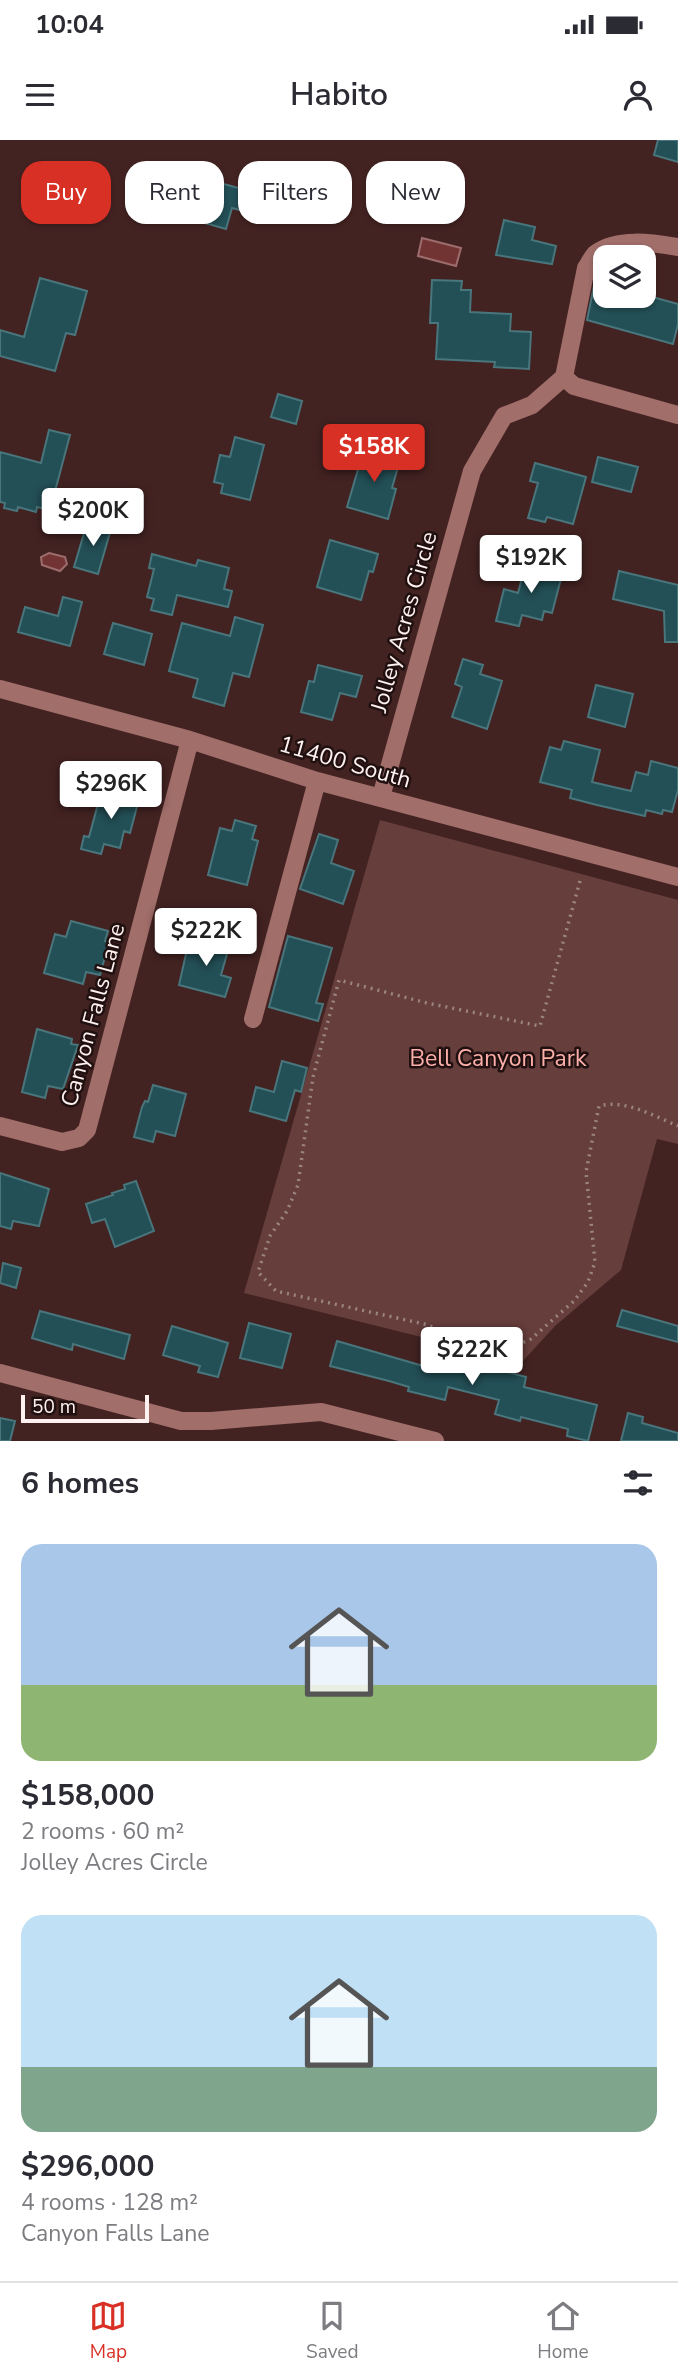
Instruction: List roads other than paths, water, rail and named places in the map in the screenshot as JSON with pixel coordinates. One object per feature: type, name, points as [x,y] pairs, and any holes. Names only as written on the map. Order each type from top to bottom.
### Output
[{"type":"street","points":[[678,247],[651,243],[614,245],[594,255],[586,268],[564,377],[574,386],[678,415]]},
{"type":"street","name":"Jolley Acres Circle","points":[[381,797],[472,471],[504,416],[532,405],[564,377]]},
{"type":"street","name":"11400 South","points":[[0,689],[190,740],[317,781],[678,877]]},
{"type":"street","name":"Canyon Falls Lane","points":[[0,1126],[62,1142],[79,1138],[87,1130],[190,740]]},
{"type":"street","points":[[253,1019],[317,781]]},
{"type":"street","points":[[0,1373],[181,1421],[321,1412],[435,1441]]},
{"type":"park label","name":"Bell Canyon Park","points":[[498,1058]]}]
